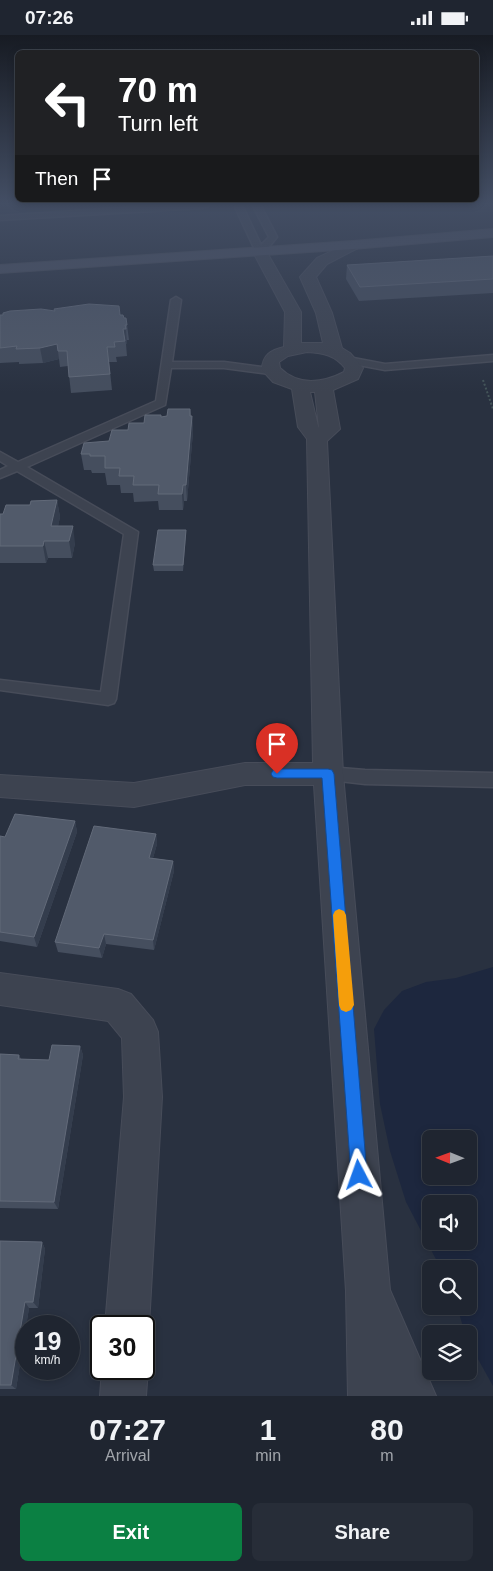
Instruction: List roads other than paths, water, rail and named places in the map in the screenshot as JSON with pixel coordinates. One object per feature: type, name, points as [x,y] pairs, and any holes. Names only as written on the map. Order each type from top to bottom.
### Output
[{"type":"main road","points":[[0,269],[37,266]]},
{"type":"street","points":[[267,266],[293,312],[293,349]]},
{"type":"street","points":[[316,266],[308,277],[341,355],[354,368],[352,375],[345,380],[323,387],[300,385],[284,381],[271,364],[281,353],[293,349],[314,348],[341,355]]},
{"type":"street","points":[[300,385],[308,427],[317,439],[328,774],[368,1291],[371,1396]]},
{"type":"street","points":[[317,439],[330,429],[323,387]]},
{"type":"street","points":[[0,786],[134,795],[244,774],[328,774]]},
{"type":"street","points":[[0,989],[118,1005],[140,1032],[143,1097],[128,1315]]},
{"type":"street","points":[[368,1291],[413,1396]]},
{"type":"street","points":[[123,1396],[124,1380]]},
{"type":"lane","points":[[0,474],[161,403],[176,300]]},
{"type":"lane","points":[[341,355],[385,367],[439,369],[493,358]]},
{"type":"lane","points":[[167,365],[271,364]]},
{"type":"lane","points":[[345,380],[385,367]]},
{"type":"lane","points":[[0,455],[131,533],[108,699],[0,685]]},
{"type":"lane","points":[[328,774],[365,777],[493,780]]},
{"type":"water","points":[[493,967],[493,1386],[477,1357],[477,1325],[462,1325],[460,1315],[477,1315],[477,1260],[436,1260],[431,1250],[477,1250],[477,1195],[422,1195],[422,1233],[406,1202],[390,1151],[380,1104],[374,1029],[384,1010],[402,991],[426,982],[456,978]]}]
